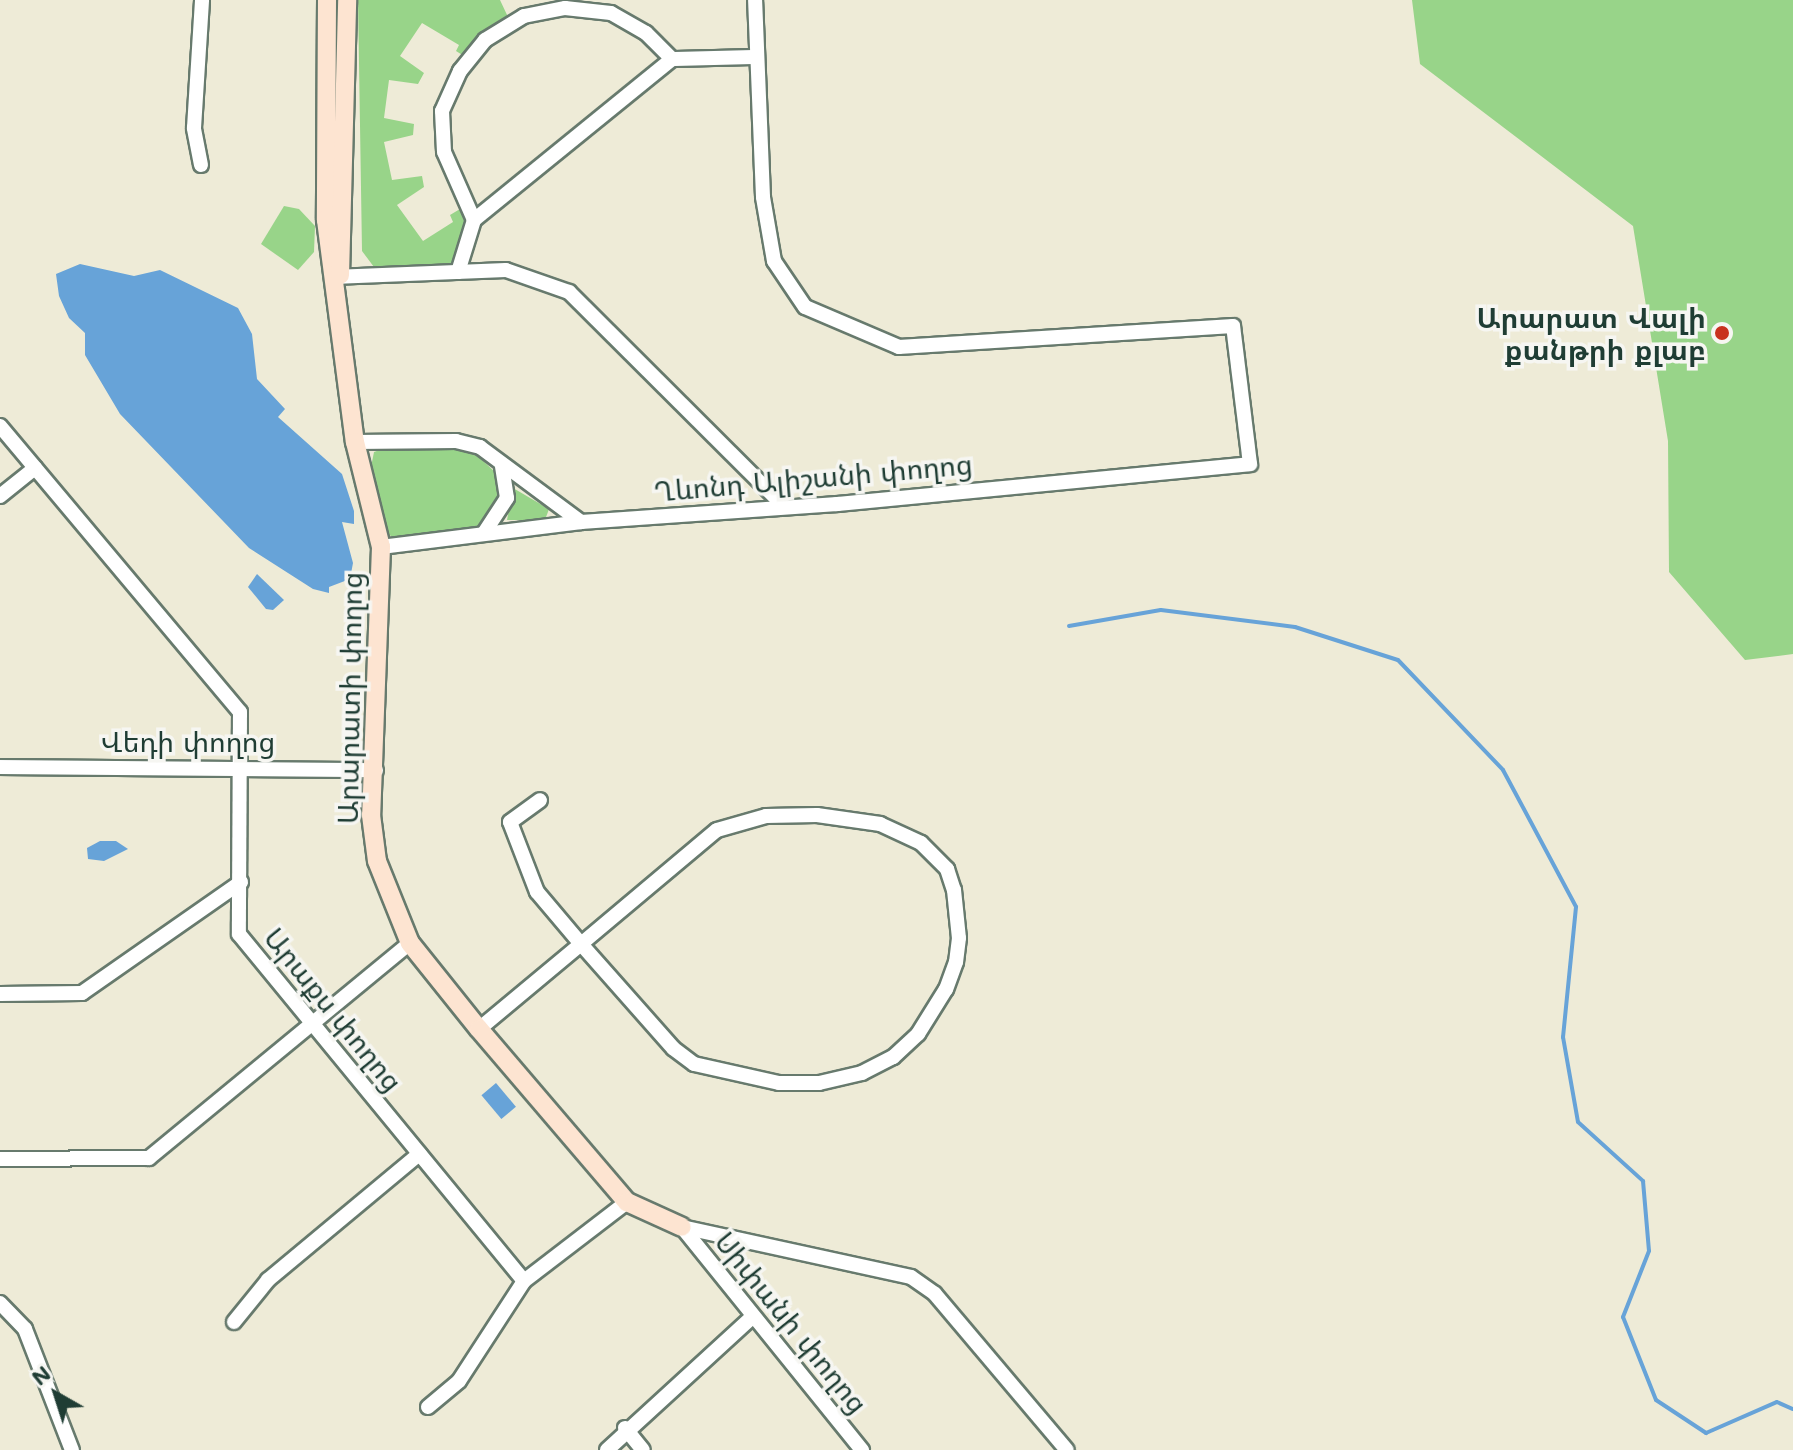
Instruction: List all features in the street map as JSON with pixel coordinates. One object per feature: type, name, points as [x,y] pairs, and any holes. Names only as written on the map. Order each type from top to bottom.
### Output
[{"type":"street","points":[[201,165],[194,128],[202,0]]},
{"type":"street","name":"Արարատի փողոց","points":[[327,0],[326,220],[355,442],[381,547],[376,770],[371,815],[377,861],[410,943],[479,1029],[627,1202],[682,1227]]},
{"type":"street","name":"Արարատի փողոց","points":[[336,282],[347,0]]},
{"type":"street","points":[[458,272],[474,220],[672,59],[756,57],[755,0]]},
{"type":"street","points":[[474,220],[444,152],[442,111],[460,71],[485,40],[524,16],[565,8],[611,13],[646,33],[672,59]]},
{"type":"street","name":"Ղևոնդ Ալիշանի փողոց","points":[[381,547],[581,522],[783,505],[837,504],[1250,464],[1233,326],[899,347],[805,307],[774,261],[763,197],[756,57]]},
{"type":"street","points":[[336,282],[506,270],[569,292],[783,505]]},
{"type":"street","name":"Արաքս փողոց","points":[[0,426],[240,712],[239,934],[524,1281]]},
{"type":"street","points":[[355,442],[456,441],[493,453],[502,465],[581,522]]},
{"type":"street","points":[[484,533],[507,498],[502,465]]},
{"type":"street","points":[[0,496],[35,468]]},
{"type":"street","name":"Վեդի փողոց","points":[[0,767],[242,766],[376,770]]},
{"type":"street","points":[[479,1029],[581,944],[717,830],[742,820],[792,814],[880,824],[921,843],[947,869],[959,938],[946,989],[906,1046],[862,1073],[799,1083],[748,1078],[694,1064],[673,1048],[581,944],[537,892],[510,822],[540,800]]},
{"type":"street","points":[[0,994],[82,993],[241,882]]},
{"type":"street","points":[[0,1159],[149,1158],[410,943]]},
{"type":"street","points":[[234,1322],[268,1280],[419,1154]]},
{"type":"street","points":[[428,1407],[459,1381],[524,1281],[627,1202]]},
{"type":"street","points":[[682,1227],[911,1277],[935,1294],[1067,1450]]},
{"type":"street","name":"Սիփանի փողոց","points":[[682,1227],[862,1450]]},
{"type":"street","points":[[0,1303],[25,1329],[72,1450]]},
{"type":"street","points":[[607,1450],[625,1428],[753,1316]]},
{"type":"street","points":[[625,1428],[643,1450]]},
{"type":"green space","points":[[358,0],[500,0],[508,17],[464,56],[456,51],[459,45],[422,23],[400,56],[424,73],[418,84],[389,80],[384,118],[414,124],[413,135],[384,142],[392,180],[422,176],[424,187],[397,205],[423,241],[453,222],[450,215],[460,209],[469,222],[454,266],[374,267],[362,251]]},
{"type":"green space","name":"Արարատ Վալի քանթրի քլաբ","points":[[1412,0],[1793,0],[1793,654],[1745,660],[1669,572],[1668,441],[1633,226],[1420,64]]},
{"type":"green space","points":[[284,206],[299,209],[315,226],[314,252],[298,270],[261,244]]},
{"type":"green space","points":[[385,448],[460,449],[479,457],[496,473],[500,491],[493,511],[476,528],[396,539],[386,533],[371,467],[374,452]]},
{"type":"green space","points":[[513,488],[549,509],[545,520],[507,520]]},
{"type":"water","points":[[80,264],[134,276],[160,270],[238,308],[252,334],[257,379],[285,409],[278,417],[342,474],[354,511],[354,524],[342,522],[353,563],[350,579],[329,587],[329,593],[313,589],[249,548],[120,414],[85,355],[85,333],[69,318],[59,296],[56,274]]},
{"type":"water","points":[[257,574],[284,600],[273,610],[266,609],[248,587]]},
{"type":"water","points":[[100,841],[116,841],[128,849],[104,861],[88,859],[87,848]]},
{"type":"water","points":[[496,1083],[516,1107],[501,1119],[481,1095]]},
{"type":"waterway","points":[[1069,626],[1161,610],[1295,627],[1398,660],[1503,770],[1576,907],[1563,1037],[1578,1122],[1643,1181],[1649,1251],[1623,1317],[1656,1400],[1706,1433],[1777,1402],[1793,1409]]},
{"type":"place","name":"Արարատ Վալի քանթրի քլաբ","points":[[1722,333]]}]
